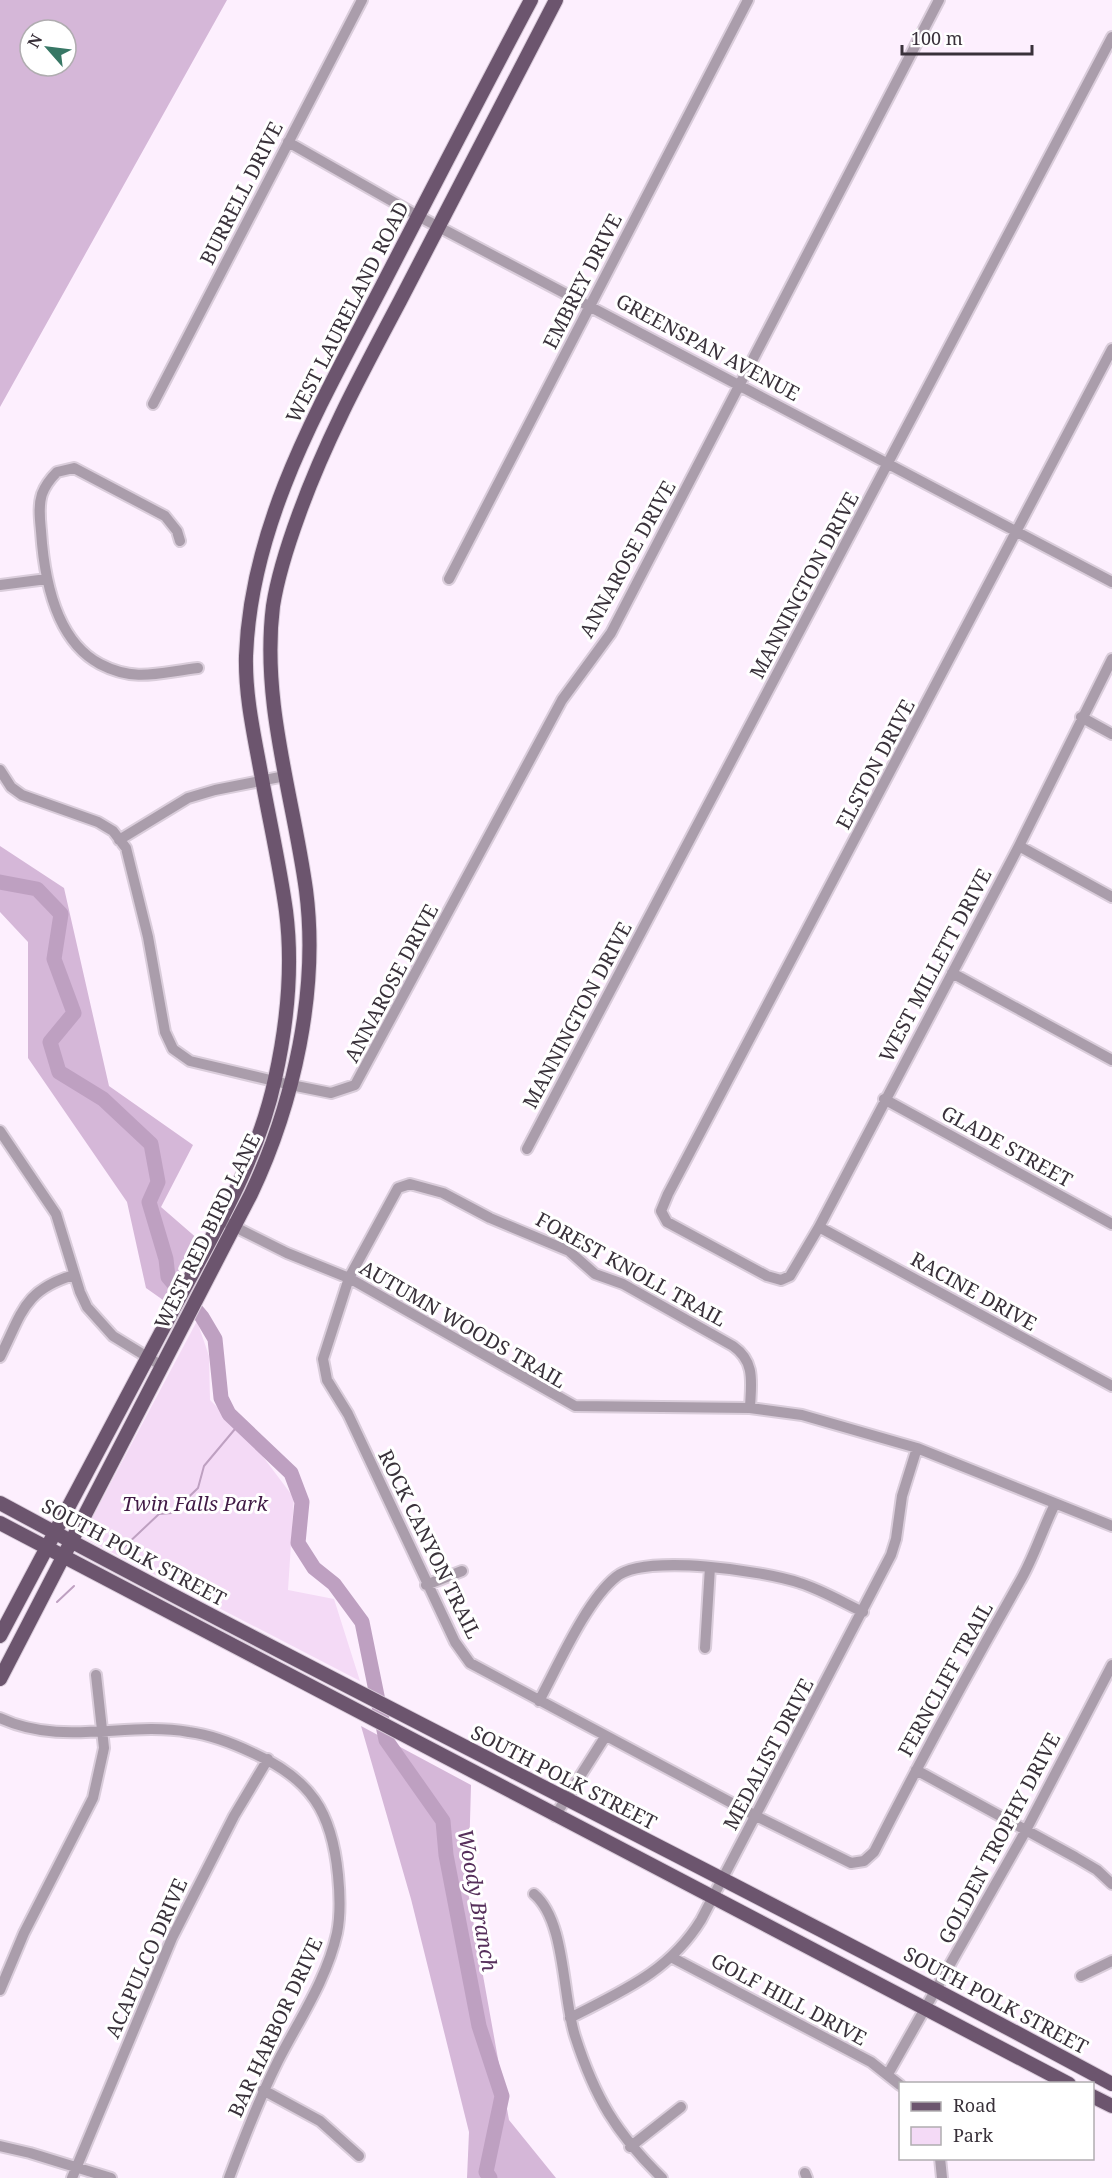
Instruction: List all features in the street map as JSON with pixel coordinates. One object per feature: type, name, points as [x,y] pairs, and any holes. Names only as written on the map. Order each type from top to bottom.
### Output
[{"type":"main road","name":"WEST LAURELAND ROAD","points":[[246,659],[251,602],[263,549],[284,488],[315,413],[531,0]]},
{"type":"main road","name":"WEST LAURELAND ROAD","points":[[270,657],[278,578],[309,486],[336,423],[556,0]]},
{"type":"main road","points":[[315,413],[336,423]]},
{"type":"main road","points":[[246,659],[270,657]]},
{"type":"main road","name":"WEST RED BIRD LANE","points":[[0,1679],[267,1161],[291,1085],[311,959],[306,890],[275,713],[270,657]]},
{"type":"main road","name":"WEST RED BIRD LANE","points":[[0,1636],[197,1265],[253,1150],[275,1081],[285,1020],[288,954],[286,914],[252,721],[246,659]]},
{"type":"main road","name":"SOUTH POLK STREET","points":[[0,1503],[342,1685],[937,1989],[1112,2084]]},
{"type":"main road","name":"SOUTH POLK STREET","points":[[0,1523],[415,1743],[1065,2082]]},
{"type":"main road","points":[[1094,2097],[1112,2106]]},
{"type":"street","name":"BURRELL DRIVE","points":[[153,404],[362,0]]},
{"type":"street","name":"EMBREY DRIVE","points":[[449,579],[748,0]]},
{"type":"street","name":"ANNAROSE DRIVE","points":[[119,840],[130,860],[148,937],[165,1032],[170,1046],[190,1061],[291,1085],[340,1092],[355,1085],[562,700],[611,633],[939,0]]},
{"type":"street","name":"MANNINGTON DRIVE","points":[[527,1149],[1112,37]]},
{"type":"street","name":"GREENSPAN AVENUE","points":[[288,142],[418,216],[1112,582]]},
{"type":"street","name":"ELSTON DRIVE","points":[[781,1280],[767,1276],[667,1222],[661,1212],[668,1194],[1112,350]]},
{"type":"street","points":[[180,541],[177,531],[165,516],[82,471],[66,468],[53,476],[42,495],[40,520],[47,579],[59,614],[70,636],[98,663],[134,677],[198,668]]},
{"type":"street","points":[[0,585],[47,579]]},
{"type":"street","name":"WEST MILLETT DRIVE","points":[[781,1280],[790,1276],[819,1227],[884,1099],[1019,846],[1081,717],[1112,659]]},
{"type":"street","points":[[1081,717],[1112,734]]},
{"type":"street","points":[[0,770],[11,788],[22,795],[98,822],[113,831],[119,840],[188,798],[285,776]]},
{"type":"street","points":[[1019,846],[1112,897]]},
{"type":"street","points":[[952,973],[1112,1060]]},
{"type":"street","name":"GLADE STREET","points":[[884,1099],[1112,1224]]},
{"type":"street","points":[[0,1131],[56,1214],[82,1298],[99,1322],[113,1336],[162,1366]]},
{"type":"street","name":"FOREST KNOLL TRAIL","points":[[389,1205],[398,1188],[410,1184],[419,1185],[443,1193],[490,1218],[569,1251],[595,1274],[623,1284],[744,1353],[751,1368],[750,1408]]},
{"type":"street","name":"ROCK CANYON TRAIL","points":[[389,1205],[349,1278],[323,1359],[324,1369],[327,1380],[348,1414],[426,1585],[455,1642],[470,1663],[539,1701],[845,1862],[857,1863]]},
{"type":"street","name":"AUTUMN WOODS TRAIL","points":[[219,1219],[287,1253],[349,1278],[575,1406],[750,1408],[802,1415],[917,1448],[1112,1526]]},
{"type":"street","name":"RACINE DRIVE","points":[[819,1227],[1112,1386]]},
{"type":"street","points":[[0,1357],[29,1300],[45,1285],[74,1275]]},
{"type":"street","name":"MEDALIST DRIVE","points":[[570,2018],[648,1976],[673,1958],[691,1936],[891,1555],[896,1539],[902,1496],[917,1448]]},
{"type":"street","name":"FERNCLIFF TRAIL","points":[[857,1863],[874,1852],[994,1623],[1020,1582],[1040,1533],[1055,1504]]},
{"type":"street","points":[[539,1701],[594,1603],[615,1578],[633,1567],[710,1567],[759,1573],[801,1583],[863,1612]]},
{"type":"street","points":[[705,1648],[710,1567]]},
{"type":"street","points":[[426,1585],[462,1571]]},
{"type":"street","name":"GOLDEN TROPHY DRIVE","points":[[888,2074],[1025,1832],[1112,1665]]},
{"type":"street","points":[[0,1990],[24,1933],[93,1798],[104,1748],[96,1675]]},
{"type":"street","name":"BAR HARBOR DRIVE","points":[[0,1718],[48,1732],[185,1731],[225,1740],[268,1759],[298,1779],[322,1808],[333,1839],[341,1901],[337,1934],[330,1958],[263,2090],[229,2178]]},
{"type":"street","points":[[555,1816],[564,1797],[605,1737]]},
{"type":"street","name":"ACAPULCO DRIVE","points":[[74,2173],[172,1938],[234,1816],[268,1759]]},
{"type":"street","points":[[916,1770],[1025,1832],[1075,1857],[1097,1870],[1112,1884]]},
{"type":"street","points":[[534,1894],[545,1904],[553,1922],[570,2018],[591,2078],[612,2120],[630,2147],[662,2178]]},
{"type":"street","name":"GOLF HILL DRIVE","points":[[673,1958],[888,2074]]},
{"type":"street","points":[[1082,1976],[1112,1961]]},
{"type":"street","points":[[888,2074],[899,2084]]},
{"type":"street","points":[[263,2090],[320,2121],[359,2156]]},
{"type":"street","points":[[630,2147],[681,2107]]},
{"type":"street","points":[[0,2146],[30,2152],[74,2173],[111,2178]]},
{"type":"street","points":[[940,2160],[942,2178]]},
{"type":"green space","name":"Twin Falls Park","points":[[197,1321],[209,1356],[210,1400],[252,1442],[294,1498],[288,1590],[334,1599],[360,1681],[82,1537]]},
{"type":"shaded area","points":[[0,0],[227,0],[0,407]]},
{"type":"shaded area","points":[[0,846],[64,888],[109,1086],[193,1145],[161,1207],[199,1240],[163,1300],[146,1288],[127,1202],[28,1058],[28,942],[0,912]]},
{"type":"shaded area","points":[[361,1726],[471,1785],[468,1892],[509,2120],[556,2178],[467,2178],[469,2132],[411,1899]]},
{"type":"waterway","name":"Woody Branch","points":[[0,882],[37,889],[61,914],[54,959],[74,1013],[50,1042],[59,1072],[103,1099],[151,1144],[158,1182],[149,1202],[166,1259],[168,1277],[202,1317],[215,1339],[221,1398],[229,1414],[291,1473],[302,1502],[298,1543],[314,1568],[334,1584],[362,1622],[386,1740],[443,1821],[446,1855],[479,2026],[502,2096],[486,2172],[490,2178]]},
{"type":"waterway","points":[[123,1548],[159,1514],[172,1513],[198,1488],[204,1466],[240,1423]]},
{"type":"waterway","points":[[57,1602],[74,1586]]}]
